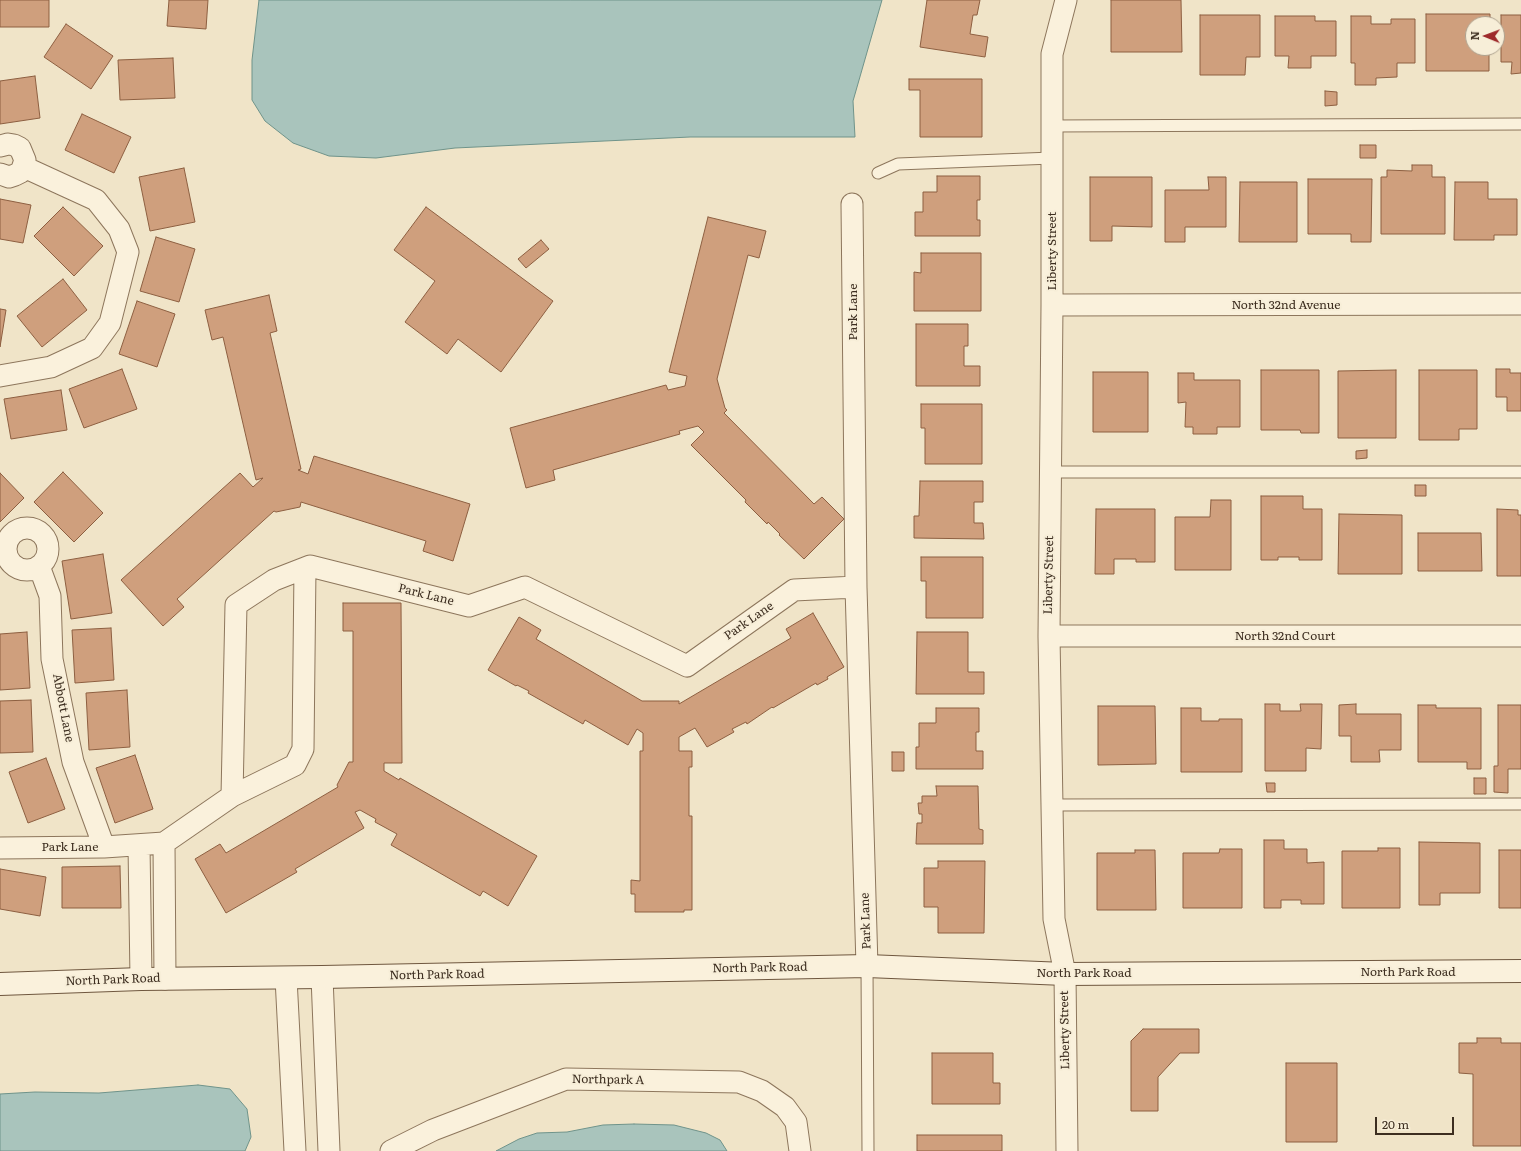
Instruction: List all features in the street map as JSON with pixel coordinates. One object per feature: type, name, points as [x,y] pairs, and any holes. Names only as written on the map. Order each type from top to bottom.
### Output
[{"type":"street","name":"Liberty Street","points":[[1066,0],[1052,54],[1052,305],[1049,636],[1054,919],[1065,974],[1067,1151]]},
{"type":"street","points":[[0,146],[8,144],[20,148],[25,160],[21,172],[15,176],[9,177],[0,174]]},
{"type":"street","points":[[0,376],[51,367],[92,348],[110,323],[128,252],[119,229],[96,200],[24,166]]},
{"type":"street","name":"Park Lane","points":[[852,204],[856,587],[867,966]]},
{"type":"street","name":"North 32nd Avenue","points":[[1052,305],[1521,304]]},
{"type":"street","name":"Abbott Lane","points":[[39,566],[50,596],[52,659],[74,762],[104,847]]},
{"type":"street","name":"Park Lane","points":[[232,796],[236,605],[274,580],[310,566],[469,606],[525,587],[687,666],[794,590],[856,587]]},
{"type":"street","points":[[165,979],[164,843],[232,796],[295,765],[303,749],[306,568]]},
{"type":"street","name":"North 32nd Court","points":[[1049,636],[1521,636]]},
{"type":"street","name":"Park Lane","points":[[0,848],[104,847],[164,843]]},
{"type":"street","points":[[139,845],[141,979]]},
{"type":"street","name":"North Park Road","points":[[0,984],[141,979],[286,978],[867,966],[1065,974],[1521,972]]},
{"type":"street","points":[[322,977],[329,1151]]},
{"type":"street","points":[[286,978],[295,1151]]},
{"type":"street","name":"Northpark A","points":[[391,1151],[434,1130],[566,1079],[739,1082],[762,1091],[785,1107],[796,1122],[800,1151]]},
{"type":"lane","points":[[1052,126],[1521,124]]},
{"type":"lane","points":[[878,174],[898,164],[1052,158]]},
{"type":"lane","points":[[1050,472],[1521,472]]},
{"type":"lane","points":[[1052,805],[1521,804]]},
{"type":"lane","points":[[867,966],[868,1151]]},
{"type":"water","points":[[259,0],[882,0],[853,101],[855,137],[690,137],[455,148],[376,158],[329,156],[293,143],[265,121],[252,100],[252,60]]},
{"type":"water","points":[[198,1085],[230,1089],[247,1109],[251,1137],[245,1151],[0,1151],[0,1094],[35,1092],[99,1093]]},
{"type":"water","points":[[603,1125],[674,1125],[706,1133],[720,1140],[727,1151],[496,1151],[519,1139],[537,1133],[567,1132]]},
{"type":"building","points":[[0,0],[49,0],[49,27],[0,27]]},
{"type":"building","points":[[169,0],[208,0],[206,29],[167,26]]},
{"type":"building","points":[[927,0],[980,0],[977,15],[973,15],[970,34],[988,37],[985,57],[920,47]]},
{"type":"building","points":[[1111,0],[1181,0],[1182,52],[1111,52]]},
{"type":"building","points":[[1426,14],[1490,14],[1490,16],[1465,16],[1465,56],[1489,56],[1489,71],[1426,71]]},
{"type":"building","points":[[1200,15],[1260,15],[1260,57],[1246,57],[1245,75],[1200,75]]},
{"type":"building","points":[[1521,15],[1521,73],[1511,74],[1512,62],[1501,62],[1501,56],[1505,56],[1505,16],[1501,16]]},
{"type":"building","points":[[1275,16],[1315,16],[1315,21],[1336,21],[1336,56],[1311,56],[1311,68],[1288,68],[1289,56],[1275,56]]},
{"type":"building","points":[[1351,16],[1371,16],[1371,24],[1391,24],[1391,19],[1415,19],[1415,63],[1397,63],[1397,77],[1376,78],[1376,85],[1355,85],[1355,63],[1351,63]]},
{"type":"building","points":[[66,24],[113,56],[91,89],[44,57]]},
{"type":"building","points":[[173,58],[175,98],[120,100],[118,60]]},
{"type":"building","points":[[35,76],[40,118],[0,124],[0,81]]},
{"type":"building","points":[[909,79],[982,79],[982,137],[920,137],[920,90],[909,90]]},
{"type":"building","points":[[1325,91],[1337,92],[1337,105],[1325,106]]},
{"type":"building","points":[[82,114],[131,137],[114,173],[65,150]]},
{"type":"building","points":[[1360,145],[1376,145],[1376,158],[1360,158]]},
{"type":"building","points":[[1412,165],[1432,165],[1432,177],[1445,177],[1445,234],[1381,234],[1381,177],[1387,177],[1387,170],[1412,171]]},
{"type":"building","points":[[184,168],[195,222],[150,231],[139,177]]},
{"type":"building","points":[[937,176],[980,176],[980,200],[977,200],[977,220],[980,220],[980,236],[915,236],[915,212],[923,212],[923,192],[937,192]]},
{"type":"building","points":[[1090,177],[1152,177],[1152,227],[1112,226],[1112,241],[1090,241]]},
{"type":"building","points":[[1208,177],[1226,177],[1226,227],[1185,227],[1185,242],[1165,242],[1165,190],[1209,190]]},
{"type":"building","points":[[1308,179],[1372,179],[1371,242],[1351,242],[1351,234],[1308,234]]},
{"type":"building","points":[[1240,182],[1297,182],[1297,242],[1239,242]]},
{"type":"building","points":[[1455,182],[1488,182],[1488,199],[1517,199],[1517,235],[1494,235],[1494,240],[1454,240]]},
{"type":"building","points":[[0,199],[31,205],[23,243],[0,239]]},
{"type":"building","points":[[63,207],[103,246],[74,276],[34,236]]},
{"type":"building","points":[[426,207],[553,301],[501,372],[458,339],[447,354],[405,322],[435,281],[394,250]]},
{"type":"building","points":[[708,217],[766,231],[759,258],[748,255],[717,379],[725,408],[727,410],[724,413],[814,504],[822,497],[844,519],[804,559],[768,522],[767,524],[745,502],[746,500],[691,445],[704,432],[698,426],[679,431],[680,434],[553,470],[555,480],[526,488],[510,428],[666,385],[668,390],[685,386],[687,376],[669,372]]},
{"type":"building","points":[[156,237],[195,249],[179,302],[140,291]]},
{"type":"building","points":[[541,240],[549,249],[526,268],[518,259]]},
{"type":"building","points":[[921,253],[981,253],[981,311],[914,311],[914,272],[921,273]]},
{"type":"building","points":[[63,279],[87,310],[42,347],[17,316]]},
{"type":"building","points":[[269,295],[277,331],[270,333],[301,469],[298,470],[308,474],[314,456],[470,504],[453,561],[423,551],[426,541],[301,502],[300,507],[276,512],[274,511],[177,599],[184,607],[163,626],[121,580],[240,473],[253,487],[263,478],[256,480],[223,337],[212,340],[205,310]]},
{"type":"building","points":[[137,301],[175,314],[157,367],[119,354]]},
{"type":"building","points":[[0,309],[6,310],[0,347]]},
{"type":"building","points":[[916,324],[968,324],[968,346],[964,346],[964,366],[980,366],[980,386],[916,386]]},
{"type":"building","points":[[122,369],[137,409],[84,428],[69,389]]},
{"type":"building","points":[[1496,369],[1510,369],[1510,373],[1521,373],[1521,411],[1507,411],[1507,397],[1496,397]]},
{"type":"building","points":[[1261,370],[1319,370],[1319,433],[1301,433],[1300,430],[1261,430]]},
{"type":"building","points":[[1396,370],[1396,438],[1338,438],[1338,371]]},
{"type":"building","points":[[1419,370],[1477,370],[1477,429],[1459,429],[1459,440],[1419,440]]},
{"type":"building","points":[[1093,372],[1148,372],[1148,432],[1093,432]]},
{"type":"building","points":[[1178,373],[1194,373],[1194,380],[1240,380],[1240,427],[1217,427],[1217,434],[1193,434],[1193,427],[1185,427],[1186,402],[1178,403]]},
{"type":"building","points":[[61,390],[67,430],[11,439],[4,399]]},
{"type":"building","points":[[921,404],[982,404],[982,464],[925,464],[925,428],[921,428]]},
{"type":"building","points":[[1367,450],[1367,458],[1356,459],[1356,451]]},
{"type":"building","points":[[63,472],[103,513],[74,542],[34,502]]},
{"type":"building","points":[[0,473],[24,498],[0,522]]},
{"type":"building","points":[[920,481],[983,481],[983,502],[974,502],[974,523],[983,523],[984,539],[914,538],[914,516],[919,516]]},
{"type":"building","points":[[1415,485],[1426,485],[1426,496],[1415,496]]},
{"type":"building","points":[[1261,496],[1303,496],[1303,509],[1322,509],[1322,560],[1299,560],[1299,557],[1278,557],[1278,560],[1261,560]]},
{"type":"building","points":[[1211,500],[1231,500],[1231,570],[1175,570],[1175,517],[1210,517]]},
{"type":"building","points":[[1096,509],[1155,509],[1155,562],[1136,562],[1136,559],[1114,559],[1114,574],[1095,574]]},
{"type":"building","points":[[1497,509],[1518,510],[1518,515],[1521,515],[1521,576],[1497,576]]},
{"type":"building","points":[[1339,514],[1402,515],[1402,574],[1338,574]]},
{"type":"building","points":[[1418,533],[1481,533],[1482,571],[1418,571]]},
{"type":"building","points":[[103,554],[112,613],[71,619],[62,561]]},
{"type":"building","points":[[921,557],[983,557],[983,618],[926,618],[926,581],[921,581]]},
{"type":"building","points":[[343,603],[401,603],[402,763],[384,763],[384,771],[399,780],[400,778],[537,856],[508,906],[483,891],[480,896],[391,845],[397,834],[375,822],[376,819],[360,810],[355,812],[364,828],[295,869],[297,872],[226,913],[195,859],[220,844],[226,853],[338,787],[337,785],[349,762],[353,762],[353,631],[343,631]]},
{"type":"building","points":[[813,613],[844,667],[827,677],[828,679],[817,685],[816,683],[773,708],[772,707],[747,724],[746,722],[732,729],[734,732],[707,747],[695,728],[679,737],[679,751],[692,751],[692,767],[689,767],[689,816],[692,816],[692,910],[684,910],[684,912],[635,912],[635,894],[631,894],[631,880],[640,881],[640,751],[643,751],[643,733],[637,729],[628,745],[585,720],[583,724],[528,693],[529,691],[517,685],[516,686],[488,670],[519,617],[541,630],[536,639],[642,701],[679,701],[679,704],[791,638],[786,629]]},
{"type":"building","points":[[111,628],[114,680],[75,683],[72,630]]},
{"type":"building","points":[[27,632],[30,688],[0,690],[0,634]]},
{"type":"building","points":[[917,632],[968,632],[968,672],[984,672],[984,694],[916,694]]},
{"type":"building","points":[[127,690],[130,747],[89,750],[86,693]]},
{"type":"building","points":[[31,700],[33,752],[0,753],[0,701]]},
{"type":"building","points":[[1265,704],[1280,704],[1280,711],[1301,711],[1300,704],[1322,704],[1321,749],[1306,748],[1306,771],[1265,771]]},
{"type":"building","points":[[1356,704],[1356,714],[1401,714],[1401,750],[1379,750],[1380,762],[1351,762],[1351,736],[1339,736],[1339,705]]},
{"type":"building","points":[[1418,705],[1436,705],[1436,708],[1481,708],[1481,769],[1467,769],[1467,762],[1418,762]]},
{"type":"building","points":[[1498,705],[1521,705],[1521,769],[1508,769],[1508,793],[1494,792],[1494,766],[1498,766]]},
{"type":"building","points":[[1098,706],[1155,706],[1156,764],[1098,765]]},
{"type":"building","points":[[936,708],[979,708],[979,732],[976,732],[976,751],[983,751],[983,769],[916,769],[916,747],[919,747],[919,723],[936,723]]},
{"type":"building","points":[[1181,708],[1201,708],[1201,721],[1242,719],[1242,772],[1181,772]]},
{"type":"building","points":[[892,752],[904,752],[904,771],[892,771]]},
{"type":"building","points":[[135,755],[153,809],[115,823],[96,768]]},
{"type":"building","points":[[46,758],[65,809],[28,823],[9,772]]},
{"type":"building","points":[[1474,778],[1486,778],[1486,794],[1474,794]]},
{"type":"building","points":[[1266,783],[1275,783],[1275,792],[1267,792]]},
{"type":"building","points":[[936,786],[978,786],[979,829],[983,830],[983,844],[916,844],[917,823],[922,823],[922,814],[919,814],[918,803],[922,803],[922,796],[937,796]]},
{"type":"building","points":[[1264,840],[1284,840],[1284,849],[1307,849],[1307,863],[1324,862],[1324,904],[1301,904],[1301,900],[1281,900],[1281,908],[1264,908]]},
{"type":"building","points":[[1419,842],[1480,843],[1480,893],[1440,893],[1440,905],[1419,905]]},
{"type":"building","points":[[1378,848],[1400,848],[1400,908],[1342,908],[1342,851],[1378,851]]},
{"type":"building","points":[[1220,849],[1242,849],[1242,908],[1183,908],[1183,853],[1219,853]]},
{"type":"building","points":[[1135,850],[1155,850],[1156,910],[1097,910],[1097,853],[1135,853]]},
{"type":"building","points":[[1499,850],[1521,850],[1521,908],[1499,908]]},
{"type":"building","points":[[938,861],[985,861],[984,933],[938,933],[938,907],[924,907],[924,868],[938,868]]},
{"type":"building","points":[[120,866],[121,908],[62,908],[62,867]]},
{"type":"building","points":[[0,869],[46,877],[40,916],[0,909]]},
{"type":"building","points":[[1143,1029],[1199,1029],[1199,1053],[1180,1053],[1158,1077],[1158,1111],[1131,1111],[1131,1041]]},
{"type":"building","points":[[1477,1038],[1501,1038],[1501,1043],[1521,1043],[1521,1146],[1473,1146],[1473,1074],[1459,1073],[1459,1043],[1477,1043]]},
{"type":"building","points":[[932,1053],[993,1053],[993,1083],[1000,1083],[1000,1104],[932,1104]]},
{"type":"building","points":[[1286,1063],[1337,1063],[1337,1142],[1286,1142]]},
{"type":"building","points":[[917,1135],[1002,1135],[1002,1151],[917,1151]]}]
